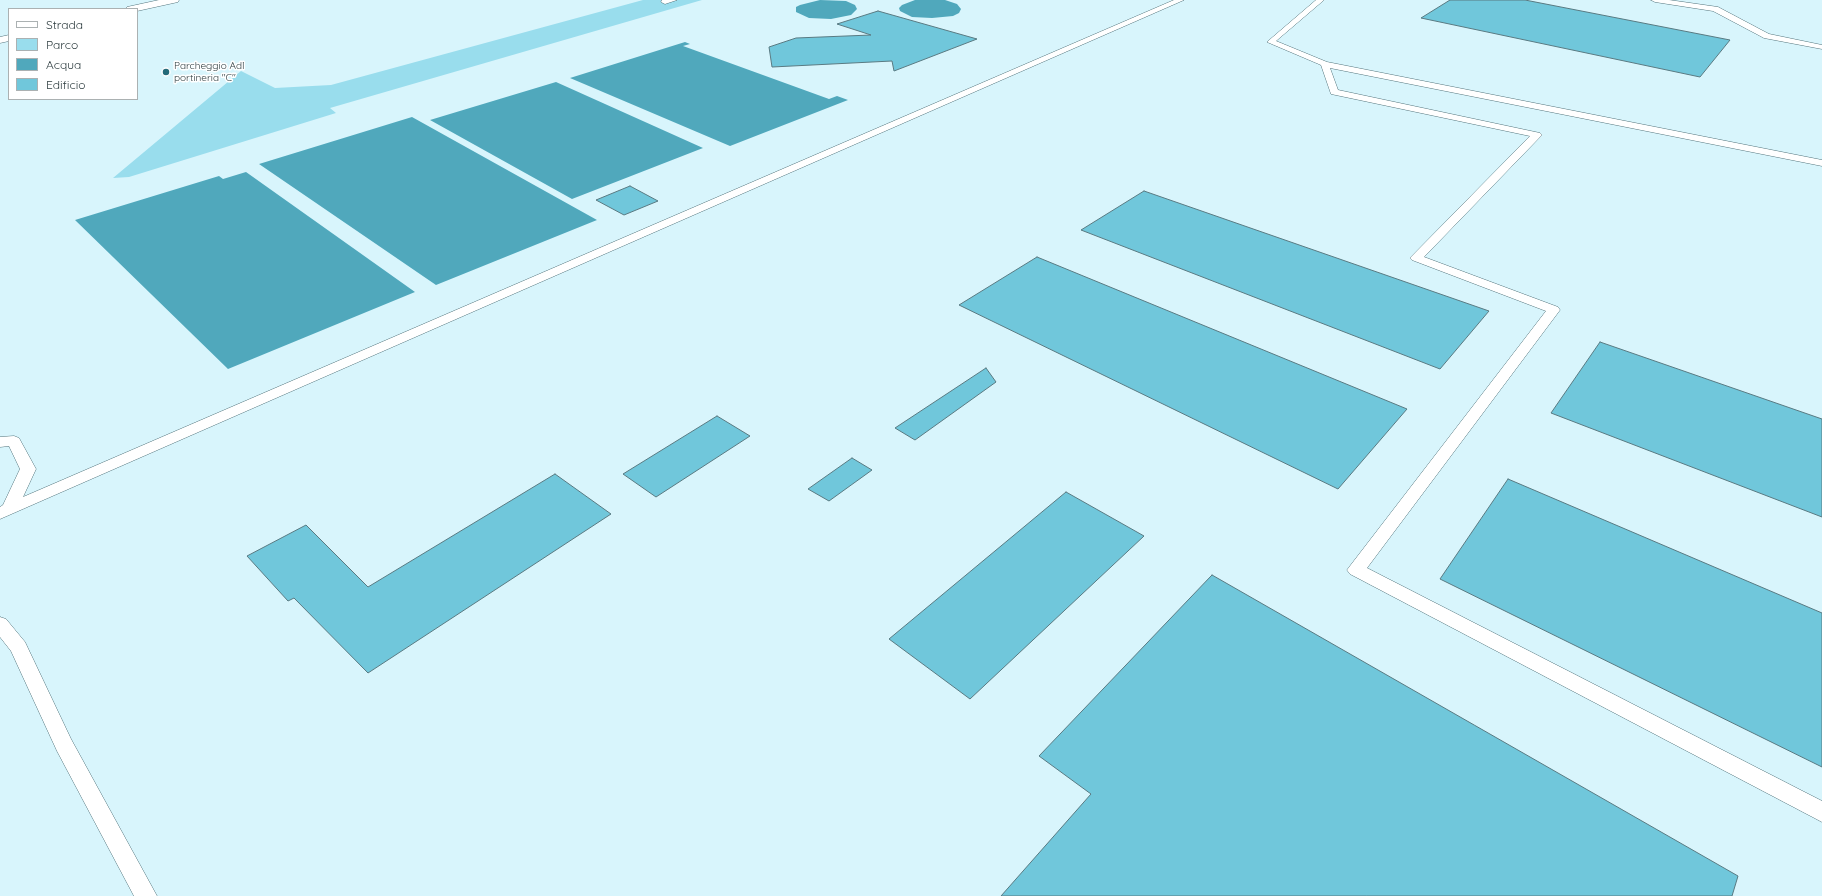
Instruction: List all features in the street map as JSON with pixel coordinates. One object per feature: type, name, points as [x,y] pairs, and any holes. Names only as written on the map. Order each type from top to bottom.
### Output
[{"type":"street","points":[[136,8],[174,0]]},
{"type":"lane","points":[[4,511],[1180,0]]},
{"type":"lane","points":[[1320,0],[1271,42],[1325,64],[1822,164]]},
{"type":"lane","points":[[1655,0],[1715,9],[1766,36],[1822,47]]},
{"type":"lane","points":[[1325,64],[1334,92],[1537,135],[1416,258],[1554,310],[1356,570],[1822,812]]},
{"type":"lane","points":[[0,442],[14,441],[28,469],[4,511]]},
{"type":"lane","points":[[0,624],[18,647],[64,745],[146,896]]},
{"type":"green space","points":[[643,0],[702,0],[330,108],[336,113],[129,177],[113,178],[241,71],[275,88],[331,85]]},
{"type":"water","points":[[820,0],[846,1],[855,5],[857,9],[851,15],[831,19],[809,18],[796,12],[796,7],[800,5]]},
{"type":"water","points":[[915,0],[945,0],[957,4],[961,9],[959,13],[953,16],[932,18],[912,17],[900,11],[899,8],[902,5]]},
{"type":"water","points":[[685,42],[690,44],[683,46],[829,99],[837,96],[848,100],[730,146],[570,78]]},
{"type":"water","points":[[556,82],[703,148],[572,199],[430,120]]},
{"type":"water","points":[[412,117],[597,220],[436,285],[259,164]]},
{"type":"water","points":[[246,172],[415,292],[228,369],[75,220],[219,176],[223,179]]},
{"type":"building","points":[[1450,0],[1525,0],[1730,40],[1700,77],[1421,18]]},
{"type":"building","points":[[878,11],[977,39],[894,71],[892,61],[772,67],[769,47],[796,38],[871,35],[837,24]]},
{"type":"building","points":[[630,186],[658,201],[624,215],[596,200]]},
{"type":"building","points":[[1144,191],[1489,311],[1440,369],[1081,230]]},
{"type":"building","points":[[1037,257],[1407,409],[1338,489],[959,305]]},
{"type":"building","points":[[1600,342],[1822,419],[1822,517],[1551,413]]},
{"type":"building","points":[[986,368],[996,382],[915,440],[895,428]]},
{"type":"building","points":[[717,416],[750,436],[656,497],[623,474]]},
{"type":"building","points":[[852,458],[872,470],[829,501],[808,489]]},
{"type":"building","points":[[555,474],[611,514],[368,673],[294,598],[288,601],[247,556],[306,525],[368,587]]},
{"type":"building","points":[[1508,479],[1822,613],[1822,767],[1440,579]]},
{"type":"building","points":[[1066,492],[1144,536],[970,699],[889,639]]},
{"type":"building","points":[[1212,575],[1738,876],[1732,896],[1001,896],[1091,794],[1039,756]]},
{"type":"place","name":"Parcheggio AdI portineria \"C\"","points":[[166,72]]}]
